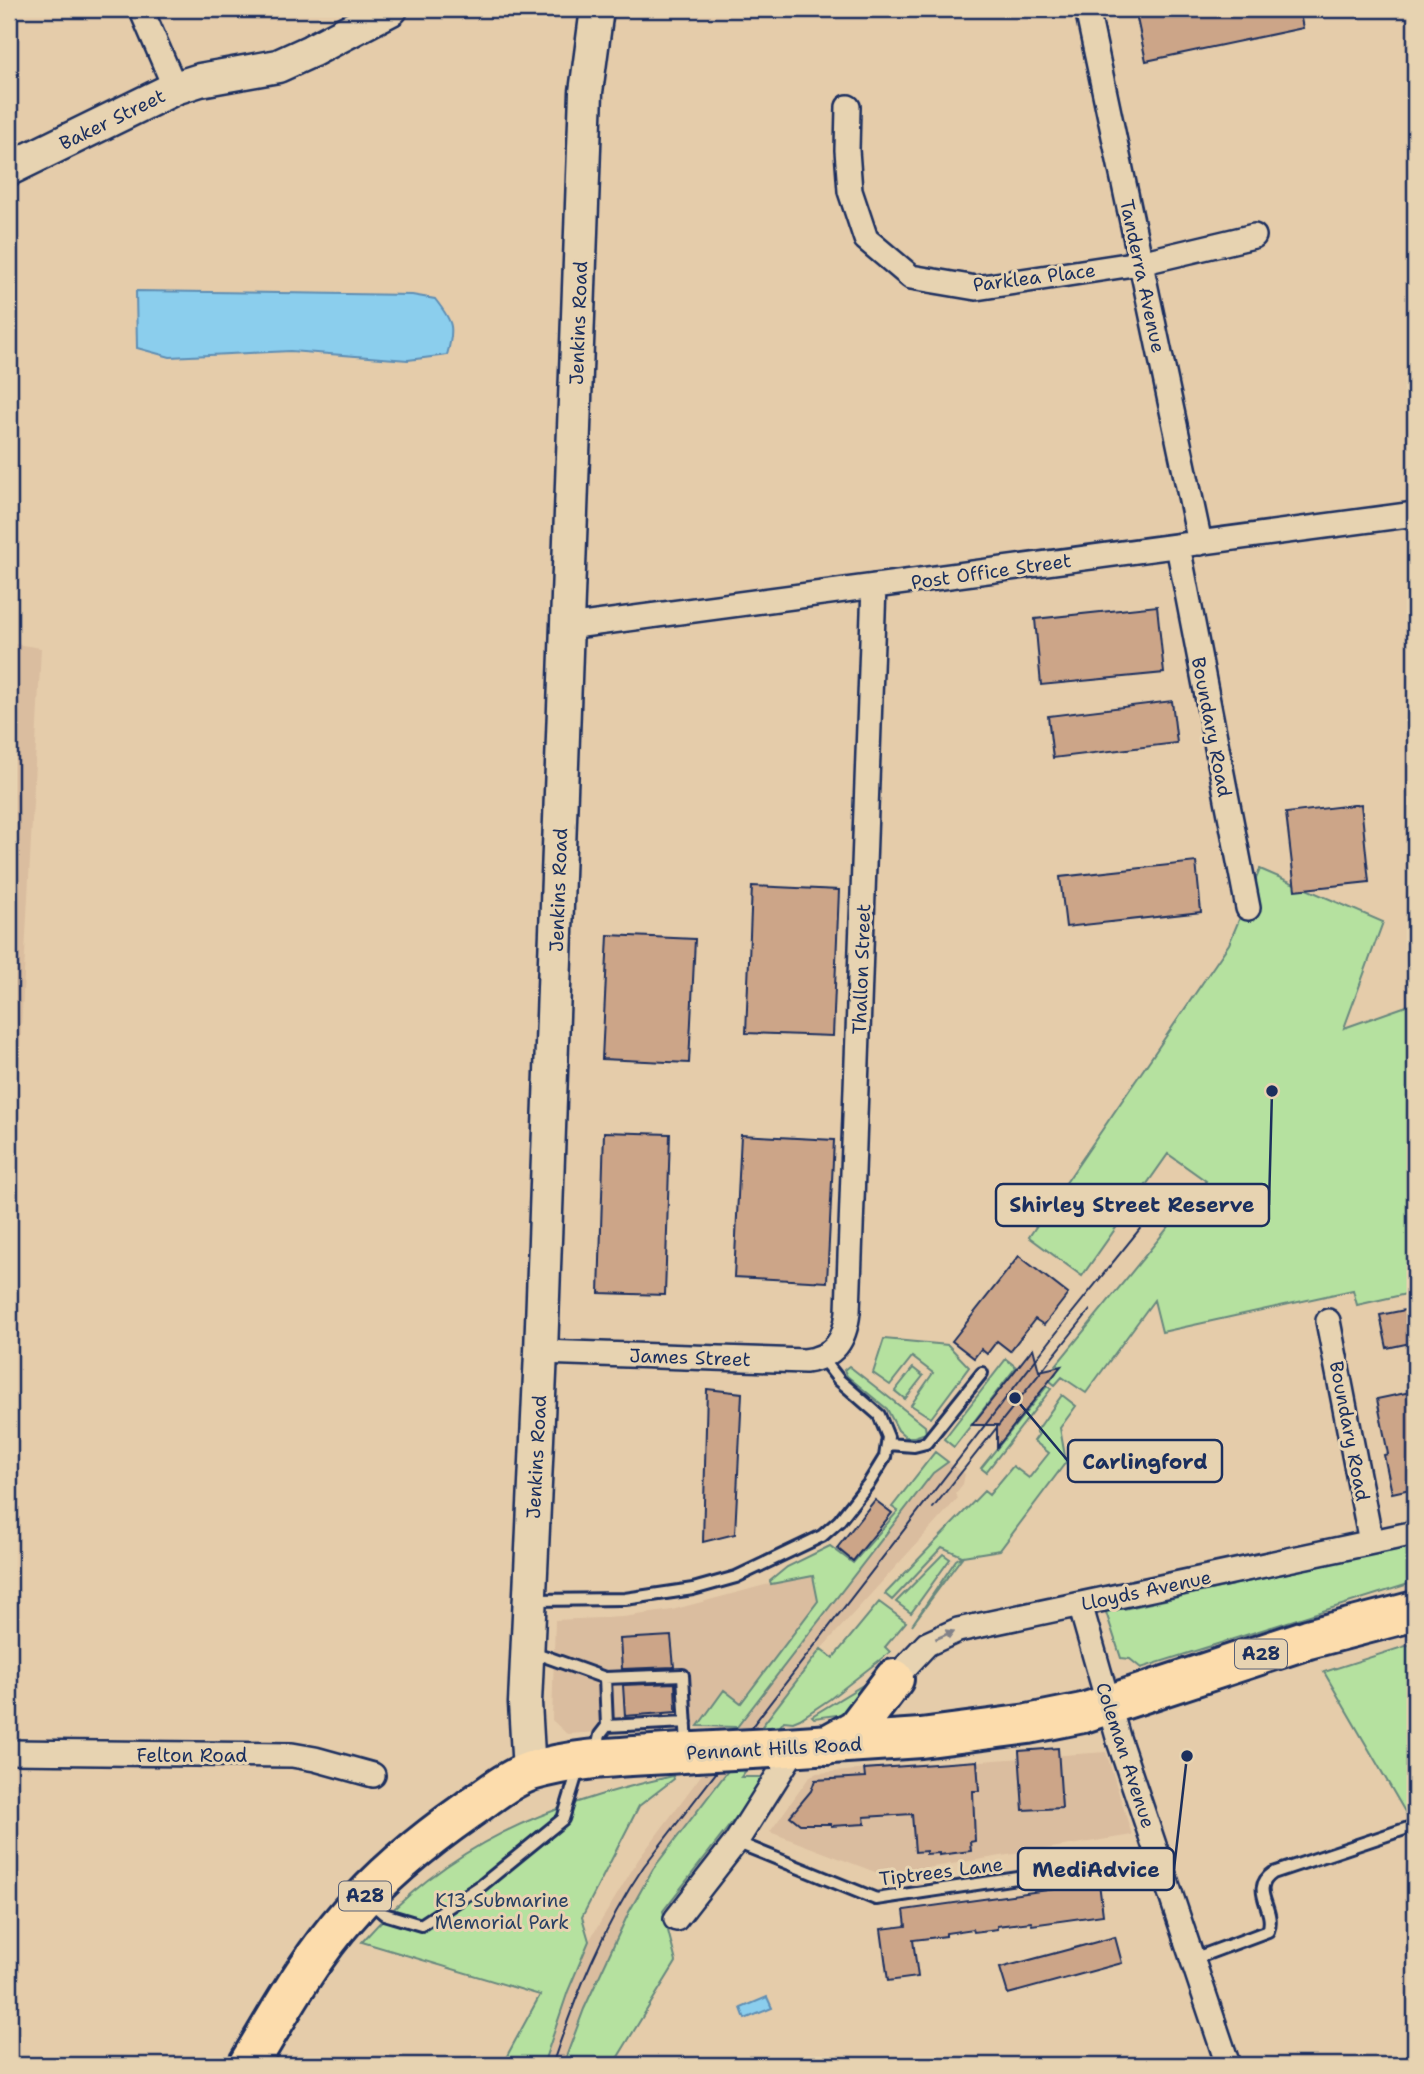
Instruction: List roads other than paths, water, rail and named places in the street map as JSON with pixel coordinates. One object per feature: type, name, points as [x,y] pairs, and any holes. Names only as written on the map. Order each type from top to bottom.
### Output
[{"type":"highway","name":"Pennant Hills Road","points":[[247,2065],[300,1980],[329,1939],[365,1897],[437,1832],[503,1785],[529,1772],[594,1748],[690,1742],[798,1746],[911,1732],[1028,1724],[1083,1713],[1308,1639],[1415,1611]]},
{"type":"highway","points":[[798,1746],[856,1729],[892,1693]]},
{"type":"main road","points":[[175,88],[200,80],[278,66],[391,9]]},
{"type":"main road","name":"Jenkins Road","points":[[529,1772],[525,1703],[541,1352],[586,92],[597,9]]},
{"type":"main road","name":"Baker Street","points":[[9,169],[175,88]]},
{"type":"street","name":"Baker Street","points":[[141,9],[175,88]]},
{"type":"street","name":"Tanderra Avenue","points":[[1087,9],[1140,263],[1189,544]]},
{"type":"street","name":"Parklea Place","points":[[848,107],[850,191],[866,239],[911,277],[976,288],[1140,263],[1254,236]]},
{"type":"street","name":"Post Office Street","points":[[567,627],[1415,514]]},
{"type":"street","name":"Boundary Road","points":[[1189,544],[1248,908]]},
{"type":"street","name":"Thallon Street","points":[[829,1354],[845,1332],[848,1312],[874,586]]},
{"type":"street","name":"Boundary Road","points":[[1328,1321],[1371,1542]]},
{"type":"street","name":"James Street","points":[[541,1352],[794,1361],[829,1354]]},
{"type":"street","name":"Lloyds Avenue","points":[[892,1693],[916,1654],[946,1633],[1415,1532]]},
{"type":"street","name":"Coleman Avenue","points":[[1080,1604],[1109,1704],[1228,2065]]},
{"type":"street","points":[[676,1919],[736,1842],[798,1746]]},
{"type":"street","name":"Felton Road","points":[[9,1752],[292,1755],[373,1775]]},
{"type":"lane","points":[[529,1600],[625,1599],[693,1589],[736,1577],[822,1536],[839,1521],[878,1470],[888,1444],[887,1432],[879,1415],[839,1381],[829,1354]]},
{"type":"lane","points":[[888,1444],[914,1446],[926,1443],[982,1373]]},
{"type":"lane","points":[[527,1651],[605,1678],[683,1675],[690,1742]]},
{"type":"lane","points":[[365,1897],[384,1914],[421,1926],[482,1885],[563,1819],[594,1748],[605,1678]]},
{"type":"lane","points":[[1193,1959],[1268,1931],[1271,1921],[1262,1889],[1263,1881],[1273,1873],[1408,1828]]},
{"type":"lane","name":"Tiptrees Lane","points":[[736,1842],[876,1899],[1159,1857]]},
{"type":"water","points":[[136,291],[412,295],[435,299],[449,319],[451,338],[447,355],[408,360],[290,351],[170,357],[137,348]]},
{"type":"water","points":[[767,1997],[772,2008],[745,2019],[741,2008]]},
{"type":"tram line","points":[[552,2065],[591,1962],[615,1913],[644,1866],[1064,1323],[1172,1189]]},
{"type":"tram line","points":[[933,1508],[1090,1310]]},
{"type":"place","name":"Shirley Street Reserve","points":[[1272,1091]]},
{"type":"place","name":"Carlingford","points":[[1015,1398]]},
{"type":"place","name":"MediAdvice","points":[[1187,1756]]},
{"type":"park label","name":"K13 Submarine Memorial Park","points":[[502,1911]]}]
